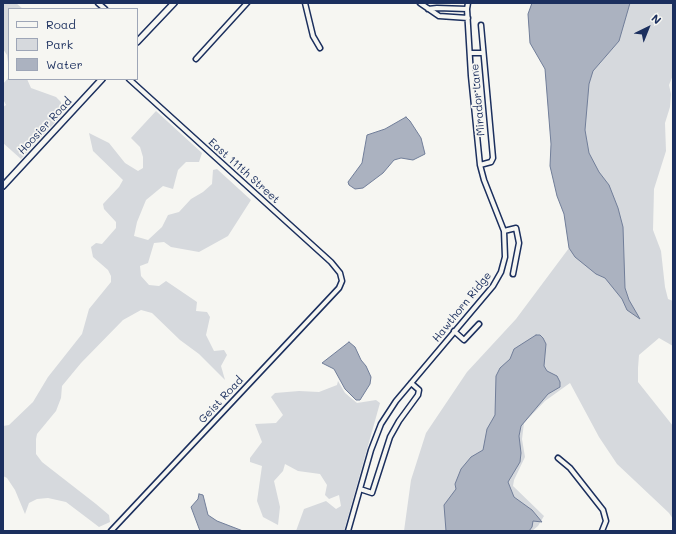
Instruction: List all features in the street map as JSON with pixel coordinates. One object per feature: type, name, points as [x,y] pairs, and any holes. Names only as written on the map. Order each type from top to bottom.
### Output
[{"type":"street","points":[[139,35],[174,3]]},
{"type":"street","points":[[196,59],[247,3]]},
{"type":"street","points":[[305,3],[313,36],[320,48]]},
{"type":"street","points":[[420,3],[439,16],[468,18]]},
{"type":"street","points":[[428,9],[466,9],[468,3]]},
{"type":"street","name":"Hawthorn Ridge","points":[[348,531],[380,424],[411,384],[493,286],[498,278],[505,257],[504,231],[484,180],[480,165],[466,9]]},
{"type":"street","name":"Mirador Lane","points":[[480,165],[491,162],[493,158],[481,26]]},
{"type":"street","points":[[470,53],[483,53]]},
{"type":"street","name":"Hoosier Road","points":[[3,186],[101,80]]},
{"type":"street","name":"East 111th Street","points":[[130,80],[331,262],[340,273],[342,281]]},
{"type":"street","points":[[504,231],[516,228],[519,243],[513,274]]},
{"type":"street","name":"Geist Road","points":[[112,531],[339,288],[342,281]]},
{"type":"street","points":[[454,332],[464,340],[479,324]]},
{"type":"street","points":[[360,489],[372,493],[390,437],[403,414],[418,395],[419,390],[411,384]]},
{"type":"street","points":[[558,458],[570,468],[603,510],[606,521],[602,531]]},
{"type":"green space","points":[[3,3],[16,3],[22,8],[8,8],[8,62],[7,55],[3,49]]},
{"type":"green space","points":[[532,3],[673,3],[673,75],[669,85],[671,94],[670,107],[665,123],[666,151],[654,189],[653,230],[661,251],[665,287],[668,299],[673,301],[673,346],[659,338],[639,355],[638,382],[673,426],[673,519],[669,513],[617,464],[599,437],[570,383],[545,401],[524,423],[522,439],[525,457],[514,480],[513,486],[544,516],[538,526],[532,531],[404,531],[411,480],[426,433],[467,372],[516,319],[569,248],[564,214],[557,196],[550,166],[551,144],[545,69],[530,43],[528,14]]},
{"type":"green space","points":[[8,78],[8,80],[27,80],[31,88],[56,97],[61,102],[61,116],[21,159],[3,143],[3,107],[6,105],[3,99],[3,84]]},
{"type":"green space","points":[[156,111],[202,153],[199,162],[186,162],[178,170],[173,189],[163,186],[146,200],[137,222],[134,236],[148,240],[162,227],[168,215],[179,212],[191,199],[203,192],[212,184],[213,170],[217,169],[251,200],[228,236],[199,252],[171,247],[164,242],[154,243],[148,263],[140,266],[141,276],[149,285],[159,286],[166,281],[197,302],[196,311],[207,312],[210,317],[206,335],[214,351],[224,350],[227,355],[221,366],[225,380],[199,354],[180,340],[152,313],[141,310],[123,320],[81,363],[62,386],[61,398],[56,411],[37,434],[36,439],[36,454],[42,462],[109,515],[110,522],[99,527],[66,502],[48,498],[37,499],[29,503],[25,514],[15,490],[7,478],[3,476],[3,426],[9,425],[33,402],[48,377],[82,334],[89,309],[111,282],[111,276],[108,270],[93,257],[91,247],[96,243],[102,244],[116,228],[116,222],[104,209],[103,204],[119,187],[123,180],[93,151],[89,133],[109,143],[125,163],[138,171],[143,168],[143,157],[140,147],[131,138]]},
{"type":"green space","points":[[338,381],[345,393],[357,403],[376,400],[380,403],[344,531],[296,531],[304,509],[326,501],[336,509],[341,506],[339,495],[329,499],[325,495],[327,485],[320,474],[298,471],[285,464],[283,471],[274,481],[280,507],[278,525],[263,517],[257,501],[262,466],[250,462],[250,458],[262,442],[255,424],[276,423],[283,415],[271,397],[275,393],[299,391],[319,392],[337,385]]},
{"type":"water","points":[[532,3],[630,3],[619,41],[593,71],[589,84],[585,130],[589,153],[599,172],[609,185],[618,208],[623,227],[625,288],[629,300],[640,319],[627,310],[622,299],[605,278],[596,274],[575,257],[569,248],[564,214],[557,196],[550,166],[551,144],[545,69],[530,43],[528,14]]},
{"type":"water","points":[[406,117],[421,138],[425,154],[413,160],[401,158],[394,160],[383,173],[363,188],[355,189],[349,185],[348,182],[362,163],[367,135],[385,129]]},
{"type":"water","points":[[536,335],[540,335],[546,344],[544,366],[547,371],[557,376],[560,382],[560,387],[548,394],[521,426],[519,436],[521,453],[520,462],[508,482],[514,497],[532,510],[542,522],[533,521],[532,527],[529,531],[446,531],[444,505],[456,489],[455,484],[461,469],[471,457],[483,450],[487,429],[495,415],[496,376],[500,368],[510,359],[514,349]]},
{"type":"water","points":[[349,342],[355,347],[371,377],[370,384],[360,400],[356,400],[345,389],[334,369],[322,363]]},
{"type":"water","points":[[199,494],[203,495],[208,515],[217,521],[243,531],[200,531],[191,507],[198,499]]}]
